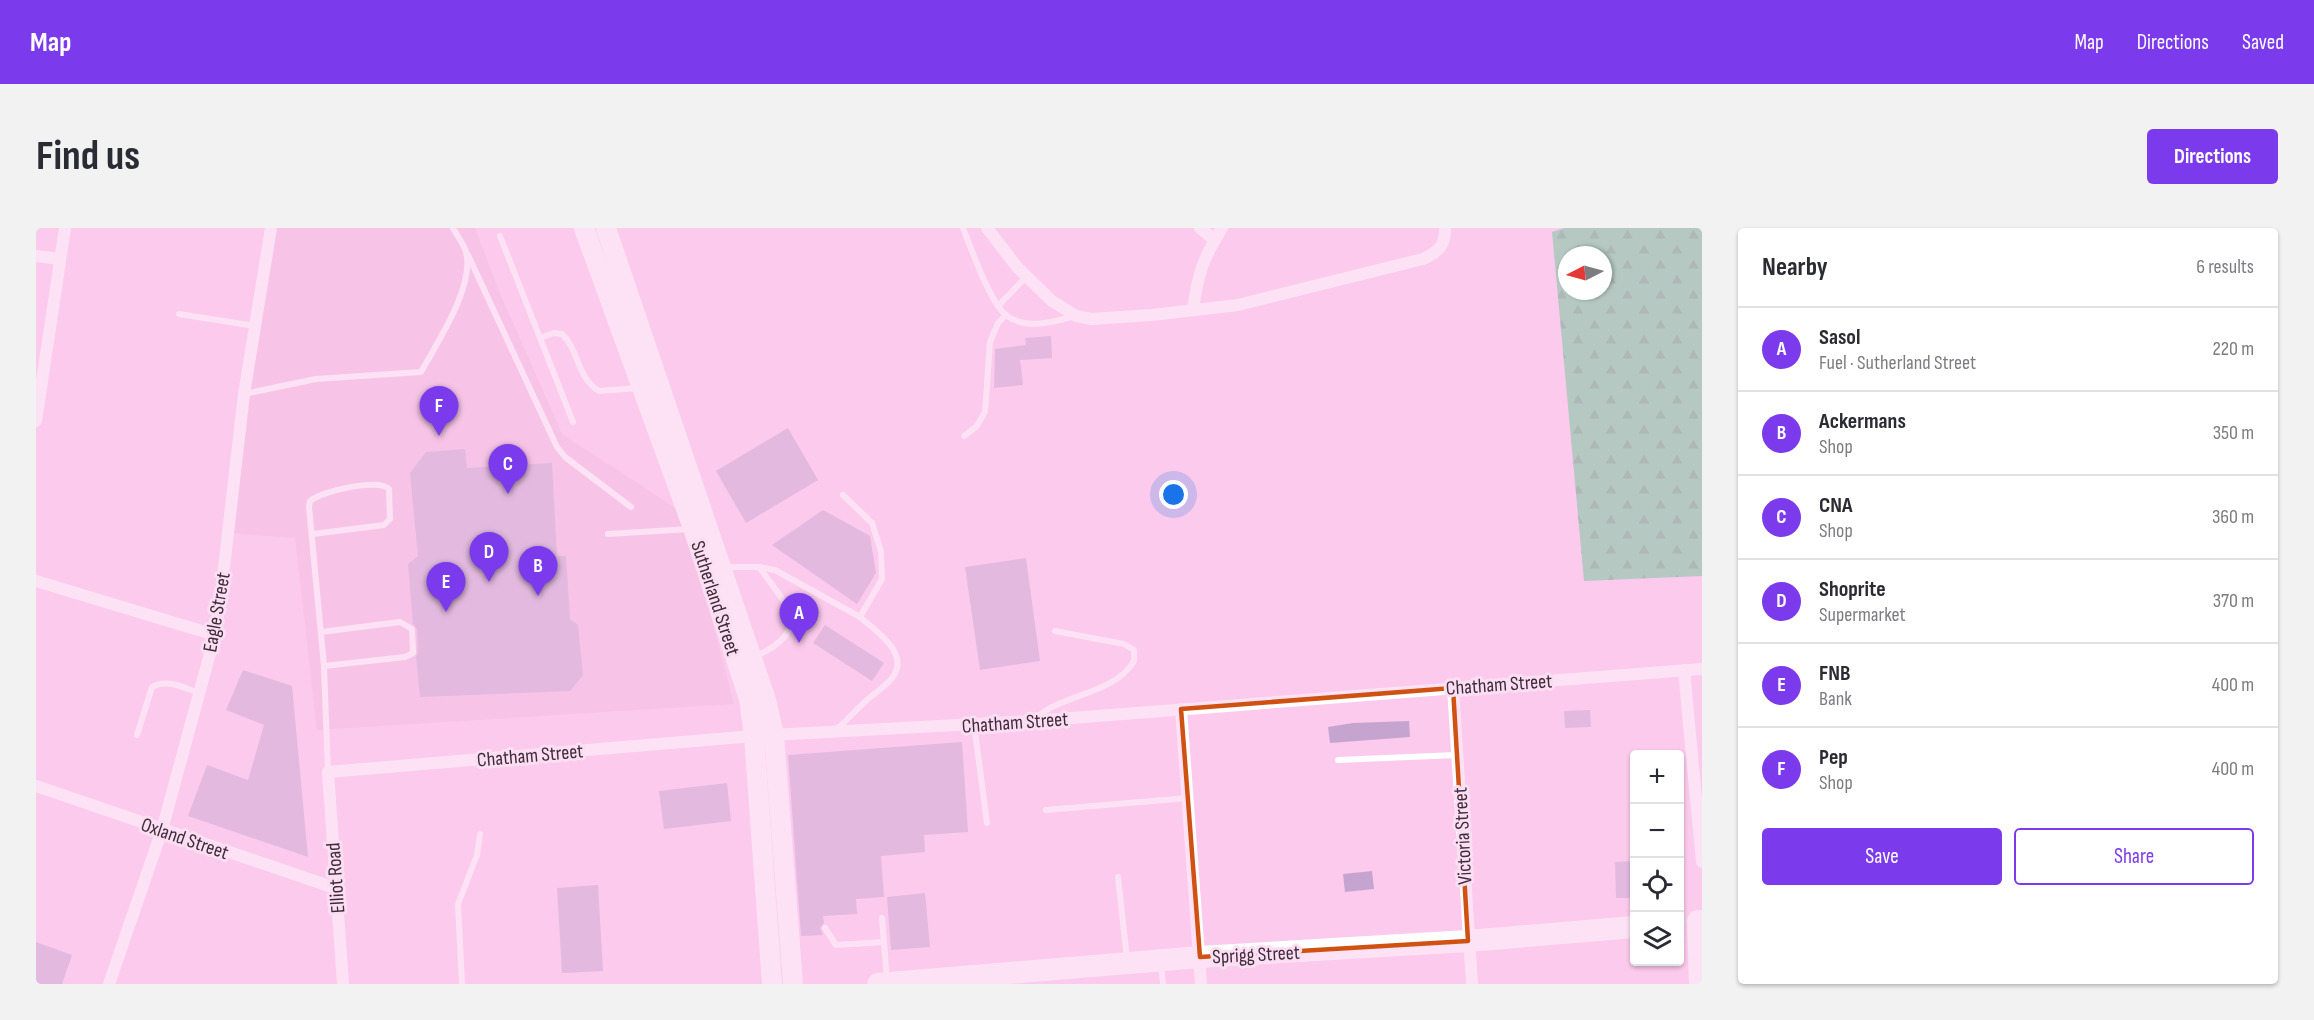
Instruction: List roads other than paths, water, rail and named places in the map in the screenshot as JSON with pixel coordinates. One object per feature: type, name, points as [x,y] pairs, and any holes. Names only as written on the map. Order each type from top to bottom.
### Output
[{"type":"highway","points":[[1695,918],[1700,984]]},
{"type":"highway","name":"Sprigg Street","points":[[878,984],[992,979],[1161,960],[1468,941],[1630,927]]},
{"type":"main road","name":"Sutherland Street","points":[[584,228],[642,388],[701,528]]},
{"type":"main road","name":"Sutherland Street","points":[[606,228],[714,568],[749,699],[764,736],[793,984]]},
{"type":"main road","name":"Sutherland Street","points":[[714,568],[753,658],[766,700],[764,736],[772,984]]},
{"type":"street","points":[[36,421],[65,228]]},
{"type":"street","name":"Eagle Street","points":[[111,983],[162,830],[215,635],[244,394],[271,228]]},
{"type":"street","points":[[987,228],[1027,276],[1052,301],[1076,316],[1090,319],[1238,305],[1423,259],[1436,253],[1442,245],[1445,228]]},
{"type":"street","points":[[1200,228],[1215,240]]},
{"type":"street","points":[[1193,309],[1197,278],[1203,260],[1222,228]]},
{"type":"street","points":[[36,256],[60,259]]},
{"type":"street","points":[[36,581],[215,635]]},
{"type":"street","name":"Chatham Street","points":[[328,772],[764,736],[1033,721],[1702,669]]},
{"type":"street","points":[[1684,670],[1702,862]]},
{"type":"street","name":"Victoria Street","points":[[1453,688],[1472,984]]},
{"type":"street","points":[[1181,709],[1201,984]]},
{"type":"street","name":"Elliot Road","points":[[328,772],[343,984]]},
{"type":"street","name":"Oxland Street","points":[[36,786],[335,888]]},
{"type":"lane","points":[[453,228],[557,447],[565,457],[631,507]]},
{"type":"lane","points":[[963,228],[998,306],[1006,315],[1015,320],[1036,324],[1076,316]]},
{"type":"lane","points":[[500,236],[573,422]]},
{"type":"lane","points":[[244,394],[316,379],[421,372],[461,294],[466,280],[466,252]]},
{"type":"lane","points":[[998,306],[1027,276]]},
{"type":"lane","points":[[179,314],[255,326]]},
{"type":"lane","points":[[964,436],[976,427],[985,412],[990,342],[998,323],[1006,315]]},
{"type":"lane","points":[[540,338],[554,333],[562,334],[570,345],[586,380],[599,391],[642,388]]},
{"type":"lane","points":[[313,534],[384,525],[390,519],[389,489],[386,486],[370,486],[333,490],[310,501],[324,666],[328,772]]},
{"type":"lane","points":[[843,495],[872,523],[881,551],[882,579],[860,617]]},
{"type":"lane","points":[[608,534],[701,528]]},
{"type":"lane","points":[[753,658],[785,639],[790,624],[788,609],[759,567]]},
{"type":"lane","points":[[714,568],[759,567],[775,570],[860,617],[893,650],[898,661],[896,674],[890,683],[867,700],[835,732]]},
{"type":"lane","points":[[321,632],[400,622],[412,629],[414,644],[413,653],[405,657],[324,666]]},
{"type":"lane","points":[[1033,721],[1048,710],[1120,677],[1134,661],[1134,650],[1124,644],[1055,631]]},
{"type":"lane","points":[[137,735],[152,687],[159,683],[167,683],[199,693]]},
{"type":"lane","points":[[974,724],[987,823]]},
{"type":"lane","points":[[1338,760],[1457,755]]},
{"type":"lane","points":[[1046,810],[1188,798]]},
{"type":"lane","points":[[462,984],[458,904],[477,855],[480,834]]},
{"type":"lane","points":[[1118,877],[1127,963]]},
{"type":"lane","points":[[882,918],[888,983]]},
{"type":"lane","points":[[825,928],[836,945],[884,942]]},
{"type":"lane","points":[[1161,960],[1163,984]]},
{"type":"place","name":"Pep","points":[[439,436]]},
{"type":"place","name":"CNA","points":[[508,494]]},
{"type":"place","name":"Shoprite","points":[[489,582]]},
{"type":"place","name":"Ackermans","points":[[538,596]]},
{"type":"place","name":"FNB","points":[[446,612]]},
{"type":"place","name":"Sasol","points":[[799,643]]}]
